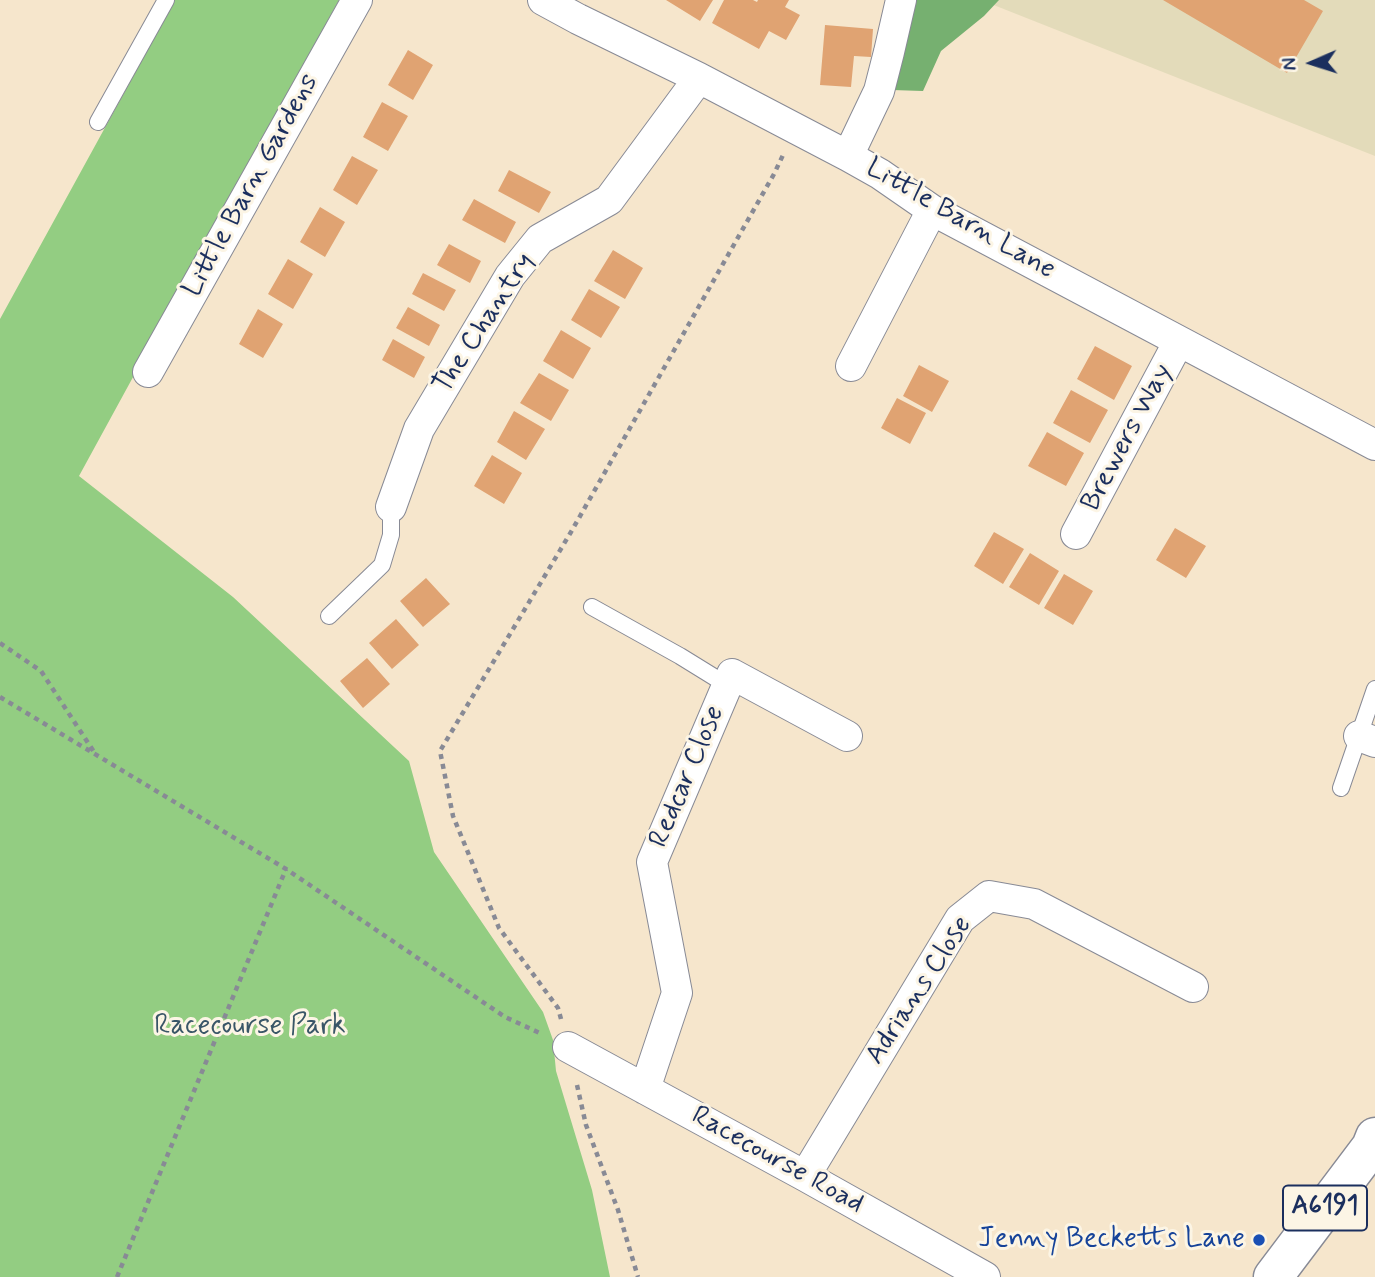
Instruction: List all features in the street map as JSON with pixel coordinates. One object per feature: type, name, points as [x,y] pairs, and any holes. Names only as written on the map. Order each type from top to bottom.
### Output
[{"type":"main road","name":"A6191","points":[[1273,1277],[1374,1144]]},
{"type":"street","name":"Little Barn Gardens","points":[[148,372],[357,0]]},
{"type":"street","name":"Little Barn Lane","points":[[543,0],[583,10],[699,78],[880,173],[932,210],[1375,444]]},
{"type":"street","points":[[848,156],[878,91],[901,0]]},
{"type":"street","name":"The Chantry","points":[[391,507],[419,429],[510,276],[540,239],[609,200],[699,78]]},
{"type":"street","points":[[850,366],[932,210]]},
{"type":"street","name":"Brewers Way","points":[[1076,534],[1179,341]]},
{"type":"street","name":"Redcar Close","points":[[645,1089],[677,993],[652,862],[732,674],[847,736]]},
{"type":"street","name":"Adrians Close","points":[[805,1176],[960,919],[989,897],[1034,904],[1193,986]]},
{"type":"street","name":"Racecourse Road","points":[[568,1047],[985,1277]]},
{"type":"lane","points":[[98,121],[166,0]]},
{"type":"lane","points":[[329,616],[382,565],[391,535],[391,507]]},
{"type":"lane","points":[[592,607],[727,685]]},
{"type":"lane","points":[[1341,788],[1367,739],[1375,689]]},
{"type":"path","points":[[638,1277],[618,1210],[586,1125],[558,1008],[499,928],[453,816],[440,751],[584,508],[774,174],[795,129]]},
{"type":"path","points":[[0,643],[41,671],[96,755]]},
{"type":"path","points":[[0,698],[286,869],[505,1017],[568,1047]]},
{"type":"path","points":[[117,1277],[286,869]]},
{"type":"shaded area","points":[[981,0],[1375,0],[1375,156]]},
{"type":"green space","name":"Racecourse Park","points":[[175,0],[339,0],[79,476],[233,597],[409,761],[434,852],[543,1012],[553,1040],[556,1071],[592,1190],[610,1277],[0,1277],[0,319]]},
{"type":"green space","points":[[909,0],[999,0],[984,16],[941,51],[923,91],[892,90]]},
{"type":"building","points":[[666,0],[713,0],[700,21]]},
{"type":"building","points":[[724,0],[789,0],[785,7],[800,15],[786,40],[769,31],[759,49],[712,23]]},
{"type":"building","points":[[1163,0],[1304,0],[1323,11],[1287,73]]},
{"type":"building","points":[[825,25],[873,29],[871,57],[854,56],[851,87],[820,85]]},
{"type":"building","points":[[408,50],[433,65],[413,100],[388,85]]},
{"type":"building","points":[[382,102],[408,116],[388,151],[363,137]]},
{"type":"building","points":[[352,156],[378,170],[357,205],[333,190]]},
{"type":"building","points":[[509,170],[551,192],[539,213],[498,191]]},
{"type":"building","points":[[474,199],[516,222],[505,243],[462,220]]},
{"type":"building","points":[[320,207],[345,222],[325,257],[300,242]]},
{"type":"building","points":[[449,244],[481,261],[470,283],[437,265]]},
{"type":"building","points":[[613,250],[643,268],[625,299],[594,281]]},
{"type":"building","points":[[288,259],[313,274],[293,309],[268,294]]},
{"type":"building","points":[[423,273],[456,290],[444,311],[412,294]]},
{"type":"building","points":[[589,289],[620,307],[601,338],[571,320]]},
{"type":"building","points":[[408,307],[440,325],[429,346],[396,328]]},
{"type":"building","points":[[258,309],[283,324],[263,358],[239,344]]},
{"type":"building","points":[[561,330],[591,348],[573,379],[543,361]]},
{"type":"building","points":[[393,339],[425,357],[414,378],[382,360]]},
{"type":"building","points":[[1095,346],[1132,366],[1114,400],[1077,379]]},
{"type":"building","points":[[919,365],[949,381],[932,412],[903,396]]},
{"type":"building","points":[[539,373],[569,390],[551,421],[520,403]]},
{"type":"building","points":[[1071,390],[1108,410],[1090,443],[1053,423]]},
{"type":"building","points":[[897,398],[926,413],[910,444],[881,428]]},
{"type":"building","points":[[514,411],[545,429],[526,460],[497,442]]},
{"type":"building","points":[[1047,432],[1084,453],[1066,486],[1028,466]]},
{"type":"building","points":[[492,455],[522,473],[504,504],[474,486]]},
{"type":"building","points":[[1175,528],[1206,546],[1186,578],[1156,560]]},
{"type":"building","points":[[994,532],[1024,549],[1003,584],[974,566]]},
{"type":"building","points":[[1030,553],[1059,571],[1039,605],[1009,587]]},
{"type":"building","points":[[1064,574],[1093,591],[1073,625],[1044,608]]},
{"type":"building","points":[[426,578],[450,604],[423,627],[400,601]]},
{"type":"building","points":[[396,619],[419,645],[392,669],[369,643]]},
{"type":"building","points":[[367,658],[390,684],[363,708],[340,681]]},
{"type":"place","name":"Jenny Becketts Lane","points":[[1259,1240]]}]
